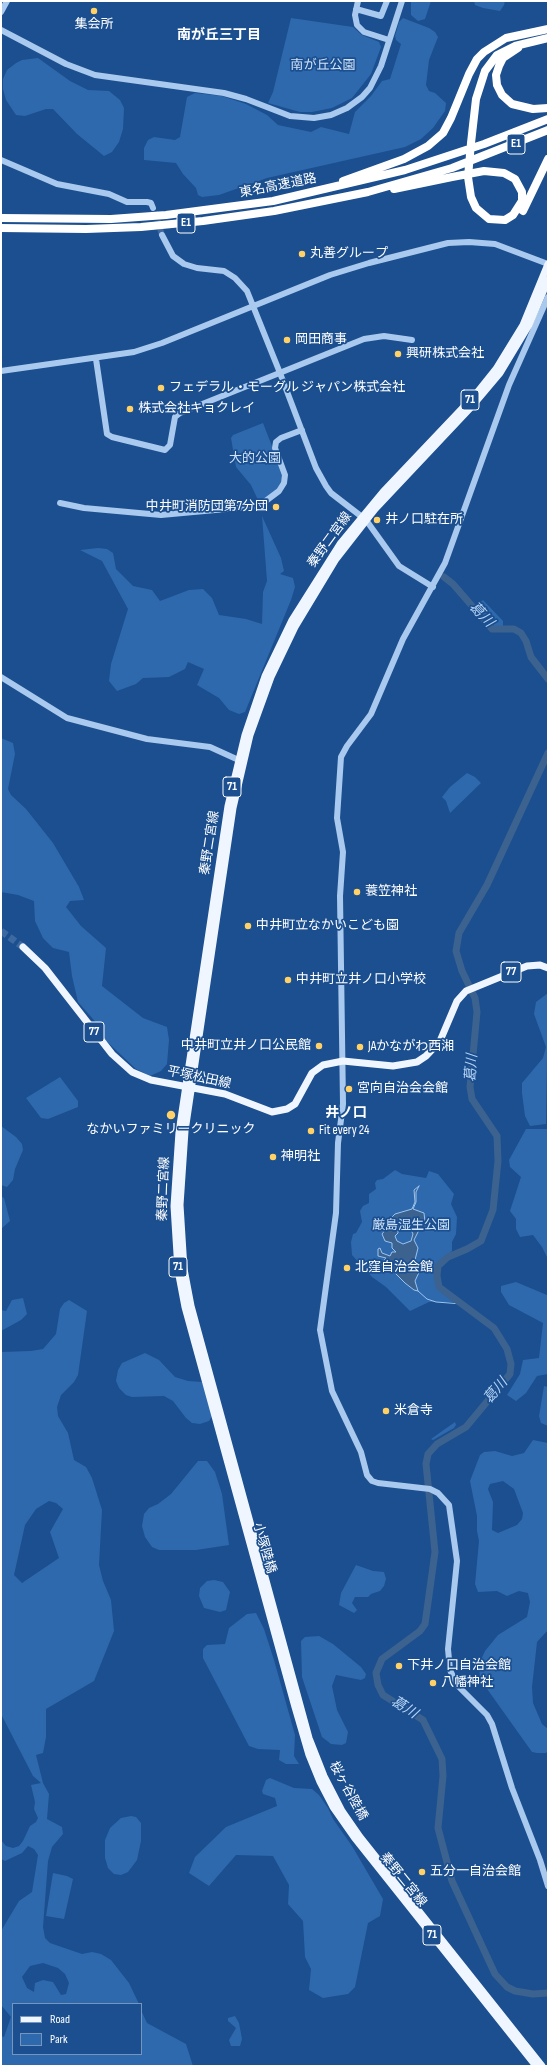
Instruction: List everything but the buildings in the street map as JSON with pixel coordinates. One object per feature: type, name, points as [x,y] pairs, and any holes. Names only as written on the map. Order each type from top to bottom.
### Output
[{"type":"highway","points":[[547,29],[507,44],[491,55],[484,64],[473,98],[467,140],[465,183],[466,194],[470,205],[475,212],[490,223],[498,226],[515,221],[524,208],[548,159]]},
{"type":"highway","points":[[273,201],[358,176],[404,159],[428,146],[442,133],[451,118],[469,74],[477,59],[484,52],[506,38],[547,29]]},
{"type":"highway","points":[[368,192],[410,186],[452,177],[484,172],[504,173],[511,176],[518,183],[522,192],[522,201],[517,211],[509,218],[499,220],[489,219],[480,213],[473,203],[468,177],[473,124],[481,83],[490,62],[505,49],[548,38]]},
{"type":"highway","points":[[529,42],[503,58],[496,75],[497,85],[502,95],[512,104],[533,109],[548,108]]},
{"type":"highway","name":"東名高速道路","points":[[1,218],[65,220],[158,216],[273,201],[357,182],[452,156],[548,119]]},
{"type":"highway","name":"東名高速道路","points":[[1,228],[86,229],[203,221],[274,211],[368,192],[452,168],[548,130]]},
{"type":"main road","name":"秦野二宮線","points":[[244,1514],[185,1307],[175,1243],[174,1178],[240,760],[252,711],[285,634],[317,577],[364,518],[476,394],[496,369],[523,325],[548,264]]},
{"type":"main road","name":"秦野二宮線","points":[[364,518],[473,406],[500,373],[529,325],[548,280]]},
{"type":"main road","name":"平塚松田線","points":[[23,947],[45,968],[102,1043],[123,1065],[132,1072],[146,1079],[224,1094],[264,1111],[278,1112],[287,1109],[298,1101],[308,1078],[317,1068],[326,1064],[343,1061],[386,1066],[405,1066],[417,1062],[426,1056],[440,1041],[457,1001],[466,991],[475,986],[527,966],[540,965],[548,968]]},
{"type":"main road","name":"小塚陸橋","points":[[244,1514],[313,1758]]},
{"type":"main road","name":"桜ヶ谷陸橋","points":[[313,1758],[357,1837]]},
{"type":"main road","name":"秦野二宮線","points":[[357,1837],[512,2030]]},
{"type":"main road","name":"71","points":[[512,2030],[536,2066]]},
{"type":"main road","name":"71","points":[[512,2030],[542,2066]]},
{"type":"street","points":[[1,12],[7,1]]},
{"type":"street","points":[[358,1],[355,20],[360,29],[364,32],[389,40]]},
{"type":"street","points":[[356,9],[381,16],[387,1]]},
{"type":"street","points":[[1,30],[66,64],[95,75],[224,93],[246,99],[290,116],[303,118],[331,115],[347,108],[362,96],[376,78],[402,1]]},
{"type":"street","points":[[1,160],[57,184],[109,194],[127,202],[147,202],[151,203],[153,208]]},
{"type":"street","points":[[162,235],[173,256],[184,264],[197,268],[224,271],[236,278],[247,291],[316,468],[326,486],[335,497],[364,518],[399,566],[433,587]]},
{"type":"street","points":[[1,372],[96,359],[134,352],[162,343],[347,269],[448,243],[469,242],[495,244],[548,264]]},
{"type":"street","points":[[548,297],[509,385],[452,545],[433,587],[403,639],[371,714],[346,746],[341,757],[337,818],[343,852],[340,896],[343,1104],[338,1143],[336,1213],[321,1323],[322,1339],[332,1391],[362,1452],[367,1475],[372,1481],[378,1483],[426,1488],[434,1491],[445,1499],[448,1505],[457,1562],[448,1649],[450,1670],[457,1684],[488,1715],[512,1788],[540,1860],[548,1886]]},
{"type":"street","points":[[96,359],[107,434],[112,437],[162,450],[170,447],[174,420],[177,415],[364,339],[384,336],[412,340]]},
{"type":"street","points":[[60,503],[108,511],[161,515],[259,506],[280,491],[284,483],[285,475],[275,448],[276,442],[281,438],[302,430]]},
{"type":"street","points":[[1,677],[67,718],[147,739],[210,748],[240,760]]},
{"type":"green space","points":[[411,1],[431,1],[425,19],[418,21],[411,15]]},
{"type":"green space","points":[[474,1],[505,1],[500,11],[475,5]]},
{"type":"green space","name":"南が丘公園","points":[[291,18],[353,27],[362,35],[379,42],[381,47],[371,74],[352,98],[332,108],[312,112],[300,112],[268,103],[273,92]]},
{"type":"green space","points":[[403,18],[429,28],[435,32],[438,37],[429,60],[426,85],[429,91],[435,93],[446,103],[445,111],[433,128],[421,139],[405,147],[267,178],[219,195],[202,197],[198,195],[196,188],[183,174],[176,163],[144,160],[144,148],[148,140],[154,137],[175,140],[180,137],[187,97],[195,93],[222,96],[246,104],[267,115],[278,125],[311,132],[321,127],[349,134],[355,112],[371,96],[382,81],[390,79],[401,44],[396,40],[395,36],[399,22]]},
{"type":"green space","points":[[38,58],[70,81],[88,90],[109,91],[120,100],[124,108],[123,129],[119,142],[112,152],[104,156],[77,134],[53,109],[46,109],[25,116],[16,115],[6,100],[3,89],[3,79],[7,70],[16,63],[22,60]]},
{"type":"green space","name":"大的公園","points":[[263,423],[282,472],[282,482],[279,489],[262,501],[258,500],[251,485],[236,467],[231,438],[233,435]]},
{"type":"green space","points":[[262,516],[281,558],[284,571],[280,574],[293,578],[295,587],[245,712],[239,714],[229,710],[219,698],[197,685],[204,669],[188,662],[185,669],[169,677],[143,678],[136,684],[117,691],[109,681],[111,664],[128,609],[102,561],[80,550],[98,548],[107,549],[113,553],[116,569],[133,586],[152,590],[160,601],[189,590],[203,589],[212,598],[219,615],[246,619],[262,624],[263,592],[267,581]]},
{"type":"green space","points":[[483,600],[503,621],[503,626],[494,626],[476,606]]},
{"type":"green space","points":[[1,738],[13,743],[15,754],[8,789],[11,795],[26,809],[53,843],[79,887],[84,900],[70,901],[66,907],[81,926],[106,948],[102,986],[143,1018],[167,1027],[169,1040],[167,1064],[161,1071],[150,1076],[136,1069],[100,1035],[100,1027],[78,1002],[72,976],[69,952],[53,948],[43,938],[35,921],[34,901],[18,895],[1,892]]},
{"type":"green space","points":[[467,773],[475,777],[481,783],[450,813],[446,801],[442,797],[450,787]]},
{"type":"green space","points":[[548,993],[546,1124],[530,1126],[525,1116],[522,1083],[543,1058],[546,1047],[534,1014],[536,1002]]},
{"type":"green space","points":[[60,1077],[78,1101],[78,1107],[48,1119],[41,1118],[26,1098]]},
{"type":"green space","points":[[1,1126],[16,1137],[22,1144],[23,1150],[15,1169],[13,1180],[7,1187],[1,1185]]},
{"type":"green space","points":[[526,1129],[548,1129],[548,1259],[542,1247],[533,1235],[520,1237],[516,1229],[516,1219],[510,1211],[521,1177],[510,1167],[509,1160]]},
{"type":"green space","name":"厳島湿生公園","points":[[395,1170],[402,1174],[426,1178],[429,1171],[438,1174],[454,1194],[451,1204],[457,1217],[456,1234],[452,1242],[452,1251],[440,1261],[436,1267],[435,1278],[442,1293],[455,1302],[429,1302],[410,1311],[386,1287],[372,1277],[352,1255],[351,1242],[353,1234],[356,1233],[362,1222],[360,1211],[363,1206],[369,1203],[369,1194],[376,1189],[375,1183],[377,1180],[383,1179]]},
{"type":"green space","points":[[1,1196],[4,1198],[10,1221],[1,1229]]},
{"type":"green space","points":[[516,1282],[547,1295],[548,1297],[548,1374],[537,1376],[526,1393],[516,1401],[507,1395],[520,1374],[523,1360],[539,1358],[543,1323],[509,1305],[501,1292],[501,1286]]},
{"type":"green space","points":[[23,1298],[27,1314],[21,1320],[1,1331],[1,1310],[6,1311],[12,1300]]},
{"type":"green space","points":[[69,1300],[87,1311],[78,1375],[74,1382],[61,1395],[57,1407],[58,1416],[68,1433],[74,1460],[86,1467],[92,1478],[102,1510],[99,1565],[103,1581],[111,1600],[114,1631],[94,1681],[46,1709],[46,1737],[43,1753],[36,1755],[43,1783],[49,1794],[47,1819],[62,1827],[63,1834],[52,1847],[48,1861],[43,1927],[45,1938],[50,1943],[82,1954],[92,1952],[101,1954],[111,1960],[129,1983],[139,2003],[12,2003],[12,2055],[142,2055],[142,2012],[147,2023],[186,2044],[193,2066],[1,2066],[1,2036],[4,2037],[11,2017],[1,2005],[1,1931],[19,1901],[32,1892],[38,1855],[34,1849],[28,1846],[22,1853],[5,1861],[1,1859],[1,1840],[6,1846],[13,1848],[19,1846],[23,1841],[30,1826],[36,1822],[38,1818],[34,1809],[35,1802],[31,1785],[41,1783],[33,1776],[1,1714],[1,1352],[43,1349],[56,1334],[60,1309],[64,1303]],"holes":[[[49,1501],[56,1503],[63,1509],[50,1532],[59,1558],[22,1583],[14,1575],[25,1525],[36,1509]],[[43,1963],[58,1968],[65,1974],[69,1983],[66,1994],[61,1995],[53,1982],[43,1980],[35,1983],[34,1992],[27,1988],[22,1977],[30,1966]]]},
{"type":"green space","points":[[145,1353],[159,1360],[175,1377],[188,1381],[202,1382],[214,1413],[209,1421],[200,1424],[192,1423],[186,1418],[173,1401],[164,1396],[132,1397],[126,1395],[119,1388],[116,1381],[118,1370],[122,1363]]},
{"type":"green space","points":[[544,1386],[548,1387],[548,1426],[541,1423],[539,1416]]},
{"type":"green space","points":[[455,1422],[456,1425],[454,1428],[433,1440],[431,1439]]},
{"type":"green space","points":[[533,1440],[548,1443],[548,1630],[537,1642],[532,1687],[533,1703],[542,1724],[548,1729],[548,1751],[546,1753],[532,1752],[480,1679],[479,1664],[485,1651],[498,1635],[527,1617],[530,1602],[528,1593],[519,1591],[507,1596],[497,1591],[478,1592],[475,1584],[479,1541],[477,1516],[470,1481],[480,1455],[484,1452],[495,1451],[512,1456],[524,1453]],"holes":[[[503,1481],[514,1489],[523,1513],[522,1519],[517,1525],[498,1533],[492,1530],[493,1502],[488,1489],[490,1484]]]},
{"type":"green space","points":[[198,1461],[207,1461],[215,1472],[222,1494],[229,1545],[196,1550],[159,1550],[152,1547],[145,1537],[142,1526],[144,1514],[149,1508],[158,1504],[171,1494]]},
{"type":"green space","points":[[356,1565],[373,1571],[384,1572],[386,1579],[384,1586],[380,1591],[371,1594],[368,1597],[355,1597],[352,1603],[357,1610],[354,1613],[339,1605],[341,1593]]},
{"type":"green space","points":[[214,1580],[223,1582],[230,1592],[226,1610],[220,1612],[204,1608],[199,1596],[200,1588],[207,1581]]},
{"type":"green space","points":[[256,1613],[264,1629],[274,1660],[295,1735],[294,1756],[299,1764],[286,1764],[279,1760],[280,1750],[258,1749],[249,1746],[203,1658],[203,1649],[207,1645],[225,1644],[229,1628],[247,1614]]},
{"type":"green space","points":[[319,1636],[333,1644],[361,1667],[366,1674],[365,1678],[361,1680],[336,1675],[332,1686],[337,1710],[348,1732],[346,1743],[342,1745],[331,1744],[322,1737],[302,1677],[301,1641],[305,1637]]},
{"type":"green space","points":[[270,1778],[294,1788],[312,1789],[319,1795],[328,1808],[333,1819],[352,1846],[383,1899],[380,1916],[368,1923],[355,1987],[348,1994],[323,1998],[309,1990],[311,1969],[305,1957],[303,1921],[288,1904],[289,1885],[273,1856],[236,1855],[209,1886],[189,1873],[195,1857],[226,1827],[277,1806],[275,1798],[263,1794],[262,1791],[266,1780]]},
{"type":"green space","points":[[131,1816],[136,1817],[141,1823],[141,1841],[137,1860],[128,1872],[121,1875],[114,1874],[108,1868],[105,1858],[105,1840],[110,1828],[121,1818]]},
{"type":"green space","points":[[53,1873],[73,1879],[64,1919],[46,1916]]},
{"type":"green space","points":[[235,2016],[239,2023],[242,2039],[240,2046],[231,2046],[229,2040],[236,2028],[228,2021],[228,2018]]},
{"type":"shaded area","points":[[419,1186],[416,1192],[416,1202],[413,1209],[424,1213],[425,1222],[429,1227],[420,1228],[414,1240],[418,1248],[415,1260],[420,1264],[421,1268],[415,1281],[418,1291],[414,1290],[405,1283],[389,1267],[382,1266],[381,1264],[386,1258],[378,1256],[378,1249],[380,1248],[382,1253],[390,1256],[392,1252],[396,1252],[392,1248],[392,1243],[385,1241],[382,1234],[392,1225],[392,1217],[395,1214],[412,1209],[415,1202],[414,1190]],"holes":[[[401,1226],[410,1228],[413,1234],[411,1241],[403,1244],[397,1241],[395,1236],[398,1233],[398,1227]]]},
{"type":"waterway","name":"葛川","points":[[444,577],[453,584],[492,629],[514,629],[521,633],[526,641],[531,657],[548,679]]},
{"type":"waterway","name":"葛川","points":[[548,753],[487,885],[459,933],[456,951],[462,971],[475,998],[477,1012],[470,1087],[472,1099],[497,1136],[498,1161],[493,1210],[481,1241],[448,1257],[438,1266],[437,1276],[439,1287],[494,1328],[507,1349],[511,1364],[510,1374],[466,1427],[437,1444],[428,1454],[426,1464],[435,1552],[425,1624],[420,1631],[382,1659],[376,1673],[378,1685],[383,1695],[423,1720],[442,1759],[443,1776],[438,1828],[452,1881],[495,1974],[507,1987],[515,1991],[533,1994],[548,1993]]},
{"type":"waterway","points":[[418,1291],[427,1299],[436,1302],[462,1304]]},
{"type":"tunnel","points":[[155,212],[162,235]]},
{"type":"tunnel","points":[[1,931],[23,947]]},
{"type":"place","name":"集会所","points":[[94,11]]},
{"type":"place","name":"丸善グループ","points":[[302,254]]},
{"type":"place","name":"岡田商事","points":[[287,340]]},
{"type":"place","name":"興研株式会社","points":[[398,354]]},
{"type":"place","name":"フェデラル・モーグル ジャパン株式会社","points":[[161,388]]},
{"type":"place","name":"株式会社キョクレイ","points":[[130,409]]},
{"type":"place","name":"中井町消防団第7分団","points":[[276,507]]},
{"type":"place","name":"井ノ口駐在所","points":[[377,520]]},
{"type":"place","name":"蓑笠神社","points":[[357,892]]},
{"type":"place","name":"中井町立なかいこども園","points":[[248,926]]},
{"type":"place","name":"中井町立井ノ口小学校","points":[[288,980]]},
{"type":"place","name":"中井町立井ノ口公民館","points":[[319,1046]]},
{"type":"place","name":"JAかながわ西湘","points":[[360,1047]]},
{"type":"place","name":"宮向自治会会館","points":[[349,1089]]},
{"type":"place","name":"なかいファミリークリニック","points":[[171,1115]]},
{"type":"place","name":"Fit every 24","points":[[311,1131]]},
{"type":"place","name":"神明社","points":[[273,1157]]},
{"type":"place","name":"北窪自治会館","points":[[347,1268]]},
{"type":"place","name":"米倉寺","points":[[386,1411]]},
{"type":"place","name":"下井ノ口自治会館","points":[[399,1666]]},
{"type":"place","name":"八幡神社","points":[[433,1683]]},
{"type":"place","name":"五分一自治会館","points":[[422,1872]]},
{"type":"district","name":"南が丘三丁目","points":[[219,35]]},
{"type":"district","name":"井ノ口","points":[[346,1113]]}]
